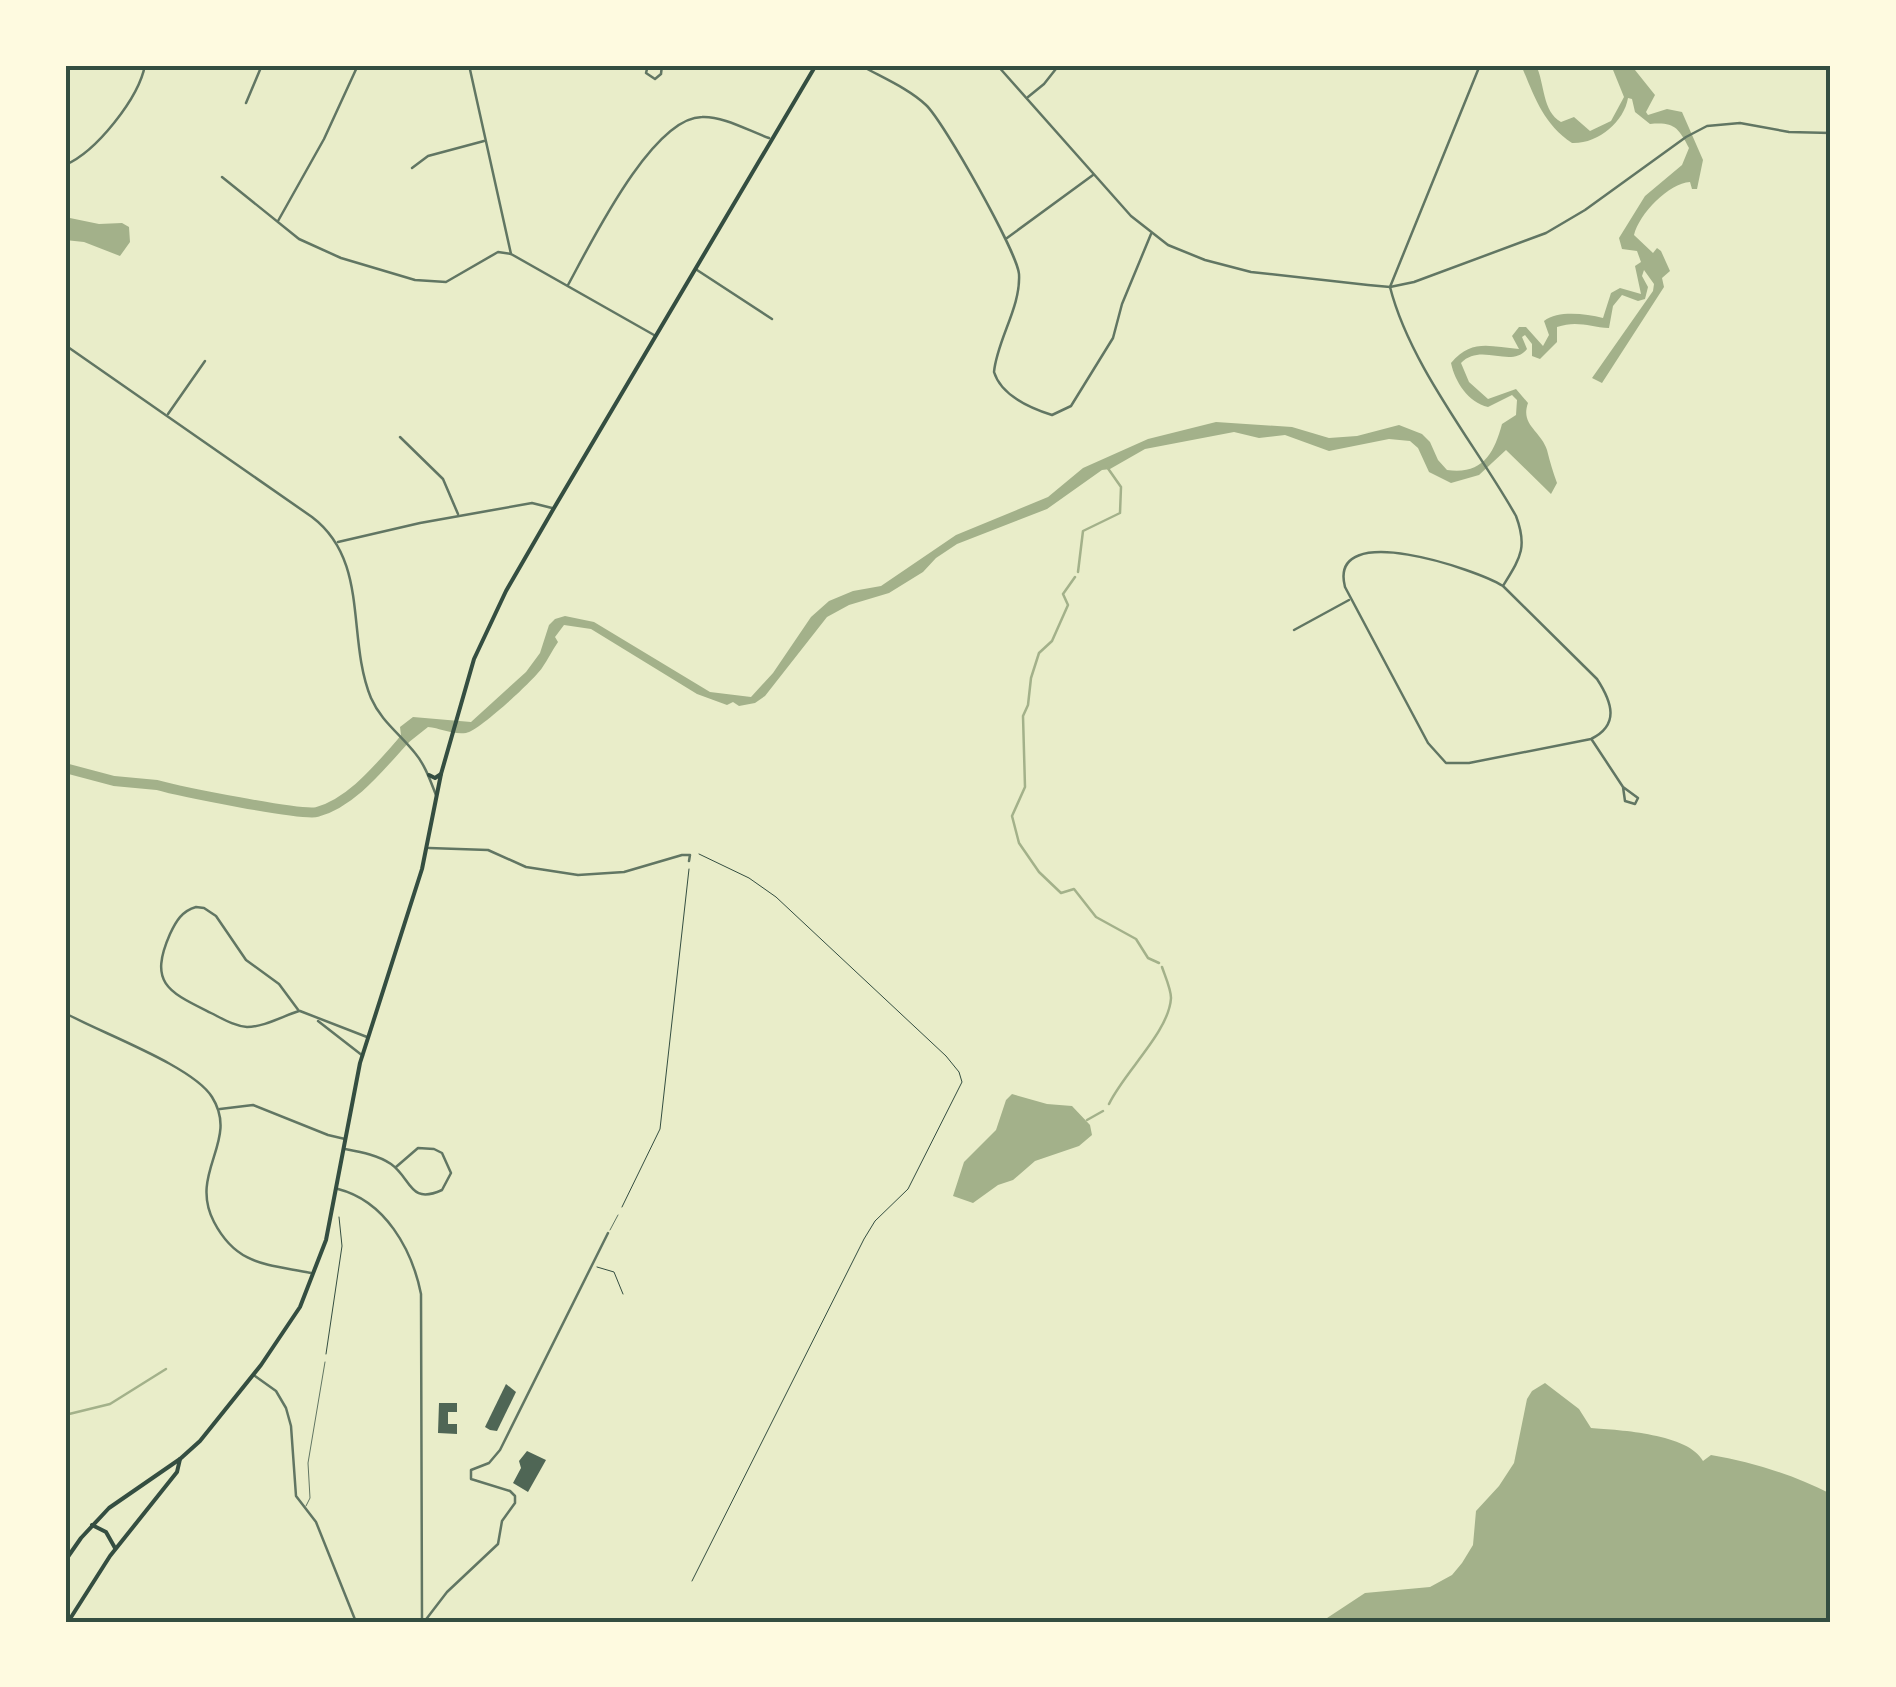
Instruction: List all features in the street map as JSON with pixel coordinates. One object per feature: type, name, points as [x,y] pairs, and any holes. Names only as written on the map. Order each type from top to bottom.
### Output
[{"type":"main road","points":[[65,1561],[92,1525],[118,1501],[200,1441],[254,1375],[294,1317],[315,1273],[333,1210],[363,1056],[428,848],[452,727],[486,633],[554,508],[816,65]]},
{"type":"main road","points":[[429,775],[435,778],[441,774]]},
{"type":"main road","points":[[68,1622],[115,1548],[177,1472],[180,1459]]},
{"type":"main road","points":[[92,1525],[106,1532],[115,1548]]},
{"type":"street","points":[[65,164],[87,152],[127,104],[140,84],[145,65]]},
{"type":"street","points":[[246,103],[262,65]]},
{"type":"street","points":[[277,222],[324,139],[358,65]]},
{"type":"street","points":[[469,65],[511,254]]},
{"type":"street","points":[[648,65],[646,73],[654,79],[661,74],[661,65]]},
{"type":"street","points":[[860,65],[929,108],[949,136],[1006,239],[1017,263],[1018,282],[994,366],[995,378],[1019,400],[1052,415],[1071,406],[1113,338],[1126,293],[1151,234]]},
{"type":"street","points":[[998,65],[1151,234],[1199,258],[1251,272],[1390,287],[1414,282],[1546,233],[1696,131],[1730,122],[1789,132],[1831,133]]},
{"type":"street","points":[[1026,98],[1059,65]]},
{"type":"street","points":[[1480,65],[1390,287],[1408,335],[1432,380],[1490,470],[1524,536],[1522,550],[1503,586]]},
{"type":"street","points":[[568,286],[633,173],[680,123],[696,117],[710,118],[772,139]]},
{"type":"street","points":[[412,168],[440,152],[486,141]]},
{"type":"street","points":[[1006,239],[1095,174]]},
{"type":"street","points":[[222,178],[298,240],[326,252],[432,282],[452,280],[498,252],[511,254],[655,336]]},
{"type":"street","points":[[696,269],[772,319]]},
{"type":"street","points":[[65,345],[312,517],[338,542],[349,577],[368,691],[377,710],[429,775],[436,796]]},
{"type":"street","points":[[167,415],[205,361]]},
{"type":"street","points":[[400,437],[443,479],[458,516]]},
{"type":"street","points":[[338,542],[535,503],[554,508]]},
{"type":"street","points":[[1363,552],[1413,556],[1477,574],[1503,586],[1520,599],[1603,688],[1612,719],[1604,732],[1591,739],[1469,763],[1443,761],[1428,743],[1351,599],[1342,574],[1350,560],[1363,552]]},
{"type":"street","points":[[1294,630],[1351,599]]},
{"type":"street","points":[[1591,739],[1623,787]]},
{"type":"street","points":[[428,848],[488,850],[526,867],[578,875],[624,872],[673,857],[690,855],[690,861]]},
{"type":"street","points":[[299,1011],[266,1023],[242,1026],[174,994],[163,981],[159,965],[180,916],[196,907],[212,912],[246,960],[279,984],[299,1011],[368,1038]]},
{"type":"street","points":[[65,1013],[187,1073],[206,1089],[218,1109],[222,1127],[205,1193],[208,1211],[221,1236],[250,1260],[315,1273]]},
{"type":"street","points":[[313,1018],[363,1056]]},
{"type":"street","points":[[218,1109],[253,1106],[345,1139]]},
{"type":"street","points":[[344,1148],[368,1153],[396,1168],[415,1192],[425,1195],[442,1190],[451,1173],[442,1154],[426,1147],[418,1148],[396,1168]]},
{"type":"street","points":[[337,1188],[365,1198],[396,1233],[422,1294],[423,1622]]},
{"type":"street","points":[[423,1622],[434,1606],[498,1544],[502,1521],[515,1503],[515,1496],[471,1480],[471,1470],[489,1463],[500,1450],[608,1232]]},
{"type":"street","points":[[254,1375],[276,1391],[286,1408],[291,1426],[292,1487],[316,1522],[356,1622]]},
{"type":"lane","points":[[608,1232],[618,1214]]},
{"type":"lane","points":[[304,1508],[310,1498],[308,1463],[324,1362]]},
{"type":"path","points":[[690,855],[710,857],[776,897],[946,1056],[962,1082],[908,1188],[864,1239],[692,1580]]},
{"type":"path","points":[[618,1214],[660,1129],[690,861]]},
{"type":"path","points":[[324,1362],[342,1246],[339,1219],[333,1210]]},
{"type":"path","points":[[594,1266],[614,1272],[624,1294]]},
{"type":"shaded area","points":[[1521,65],[1536,65],[1547,104],[1555,117],[1561,122],[1574,117],[1590,131],[1611,121],[1624,97],[1611,65],[1631,65],[1655,95],[1648,115],[1667,109],[1682,112],[1703,160],[1697,189],[1692,189],[1690,182],[1673,188],[1656,201],[1637,227],[1634,235],[1653,253],[1657,248],[1661,251],[1670,271],[1662,278],[1664,287],[1602,383],[1592,378],[1653,291],[1654,284],[1644,270],[1642,276],[1648,287],[1645,299],[1638,301],[1622,295],[1613,306],[1609,328],[1577,324],[1557,327],[1557,342],[1540,359],[1532,356],[1532,344],[1525,335],[1522,337],[1527,349],[1520,354],[1478,355],[1461,363],[1469,382],[1488,399],[1516,389],[1528,403],[1527,417],[1544,443],[1557,483],[1551,494],[1506,450],[1479,475],[1451,483],[1429,472],[1418,448],[1410,441],[1389,439],[1329,451],[1285,435],[1259,438],[1234,432],[1145,449],[1102,470],[1047,509],[957,544],[889,593],[849,605],[827,617],[765,696],[755,703],[727,705],[697,694],[591,629],[564,625],[542,668],[482,724],[466,733],[428,727],[399,750],[393,746],[401,735],[400,727],[413,717],[471,722],[526,672],[540,653],[549,625],[565,616],[594,622],[710,692],[751,697],[773,673],[811,617],[829,601],[881,586],[956,535],[1048,497],[1083,468],[1148,439],[1216,422],[1292,427],[1329,438],[1357,436],[1399,425],[1422,434],[1447,470],[1478,466],[1495,445],[1502,424],[1516,415],[1517,400],[1512,395],[1488,407],[1474,401],[1451,363],[1474,347],[1519,349],[1512,336],[1519,327],[1526,327],[1543,346],[1549,335],[1544,321],[1572,314],[1603,318],[1611,293],[1620,288],[1641,294],[1635,266],[1641,262],[1637,251],[1622,249],[1619,238],[1645,196],[1682,165],[1689,148],[1674,127],[1650,124],[1635,112],[1632,99],[1628,98],[1621,115],[1608,130],[1591,140],[1572,143],[1546,117]]},
{"type":"shaded area","points":[[65,217],[99,224],[122,223],[129,227],[130,242],[120,256],[84,242],[65,240]]},
{"type":"shaded area","points":[[1012,1094],[1072,1106],[1090,1125],[1092,1135],[1079,1146],[1035,1161],[1013,1180],[998,1185],[973,1203],[953,1196],[964,1162],[996,1130],[1006,1100]]},
{"type":"shaded area","points":[[1545,1383],[1579,1409],[1591,1428],[1669,1439],[1695,1452],[1703,1461],[1711,1455],[1742,1461],[1831,1494],[1831,1622],[1321,1622],[1365,1593],[1430,1587],[1452,1575],[1473,1545],[1476,1511],[1514,1463],[1527,1399]]},
{"type":"building","points":[[506,1384],[516,1392],[497,1431],[490,1430],[485,1427]]},
{"type":"building","points":[[439,1403],[457,1403],[457,1412],[448,1412],[448,1424],[457,1424],[457,1434],[438,1433]]},
{"type":"building","points":[[527,1451],[546,1460],[528,1492],[513,1483],[521,1468],[519,1461]]},
{"type":"waterway","points":[[1078,572],[1083,531],[1120,513],[1121,487],[1107,467]]},
{"type":"waterway","points":[[1075,577],[1063,594],[1068,605],[1052,641],[1039,653],[1031,678],[1023,716],[1025,787],[1012,816],[1019,843],[1039,872],[1061,893],[1074,889],[1096,917],[1136,939],[1148,958],[1159,963]]},
{"type":"waterway","points":[[65,768],[114,781],[317,812],[354,791],[405,739]]},
{"type":"waterway","points":[[1109,1104],[1163,1024],[1171,994],[1162,967]]},
{"type":"waterway","points":[[1087,1120],[1103,1111]]},
{"type":"waterway","points":[[65,1415],[110,1404],[166,1369]]}]
